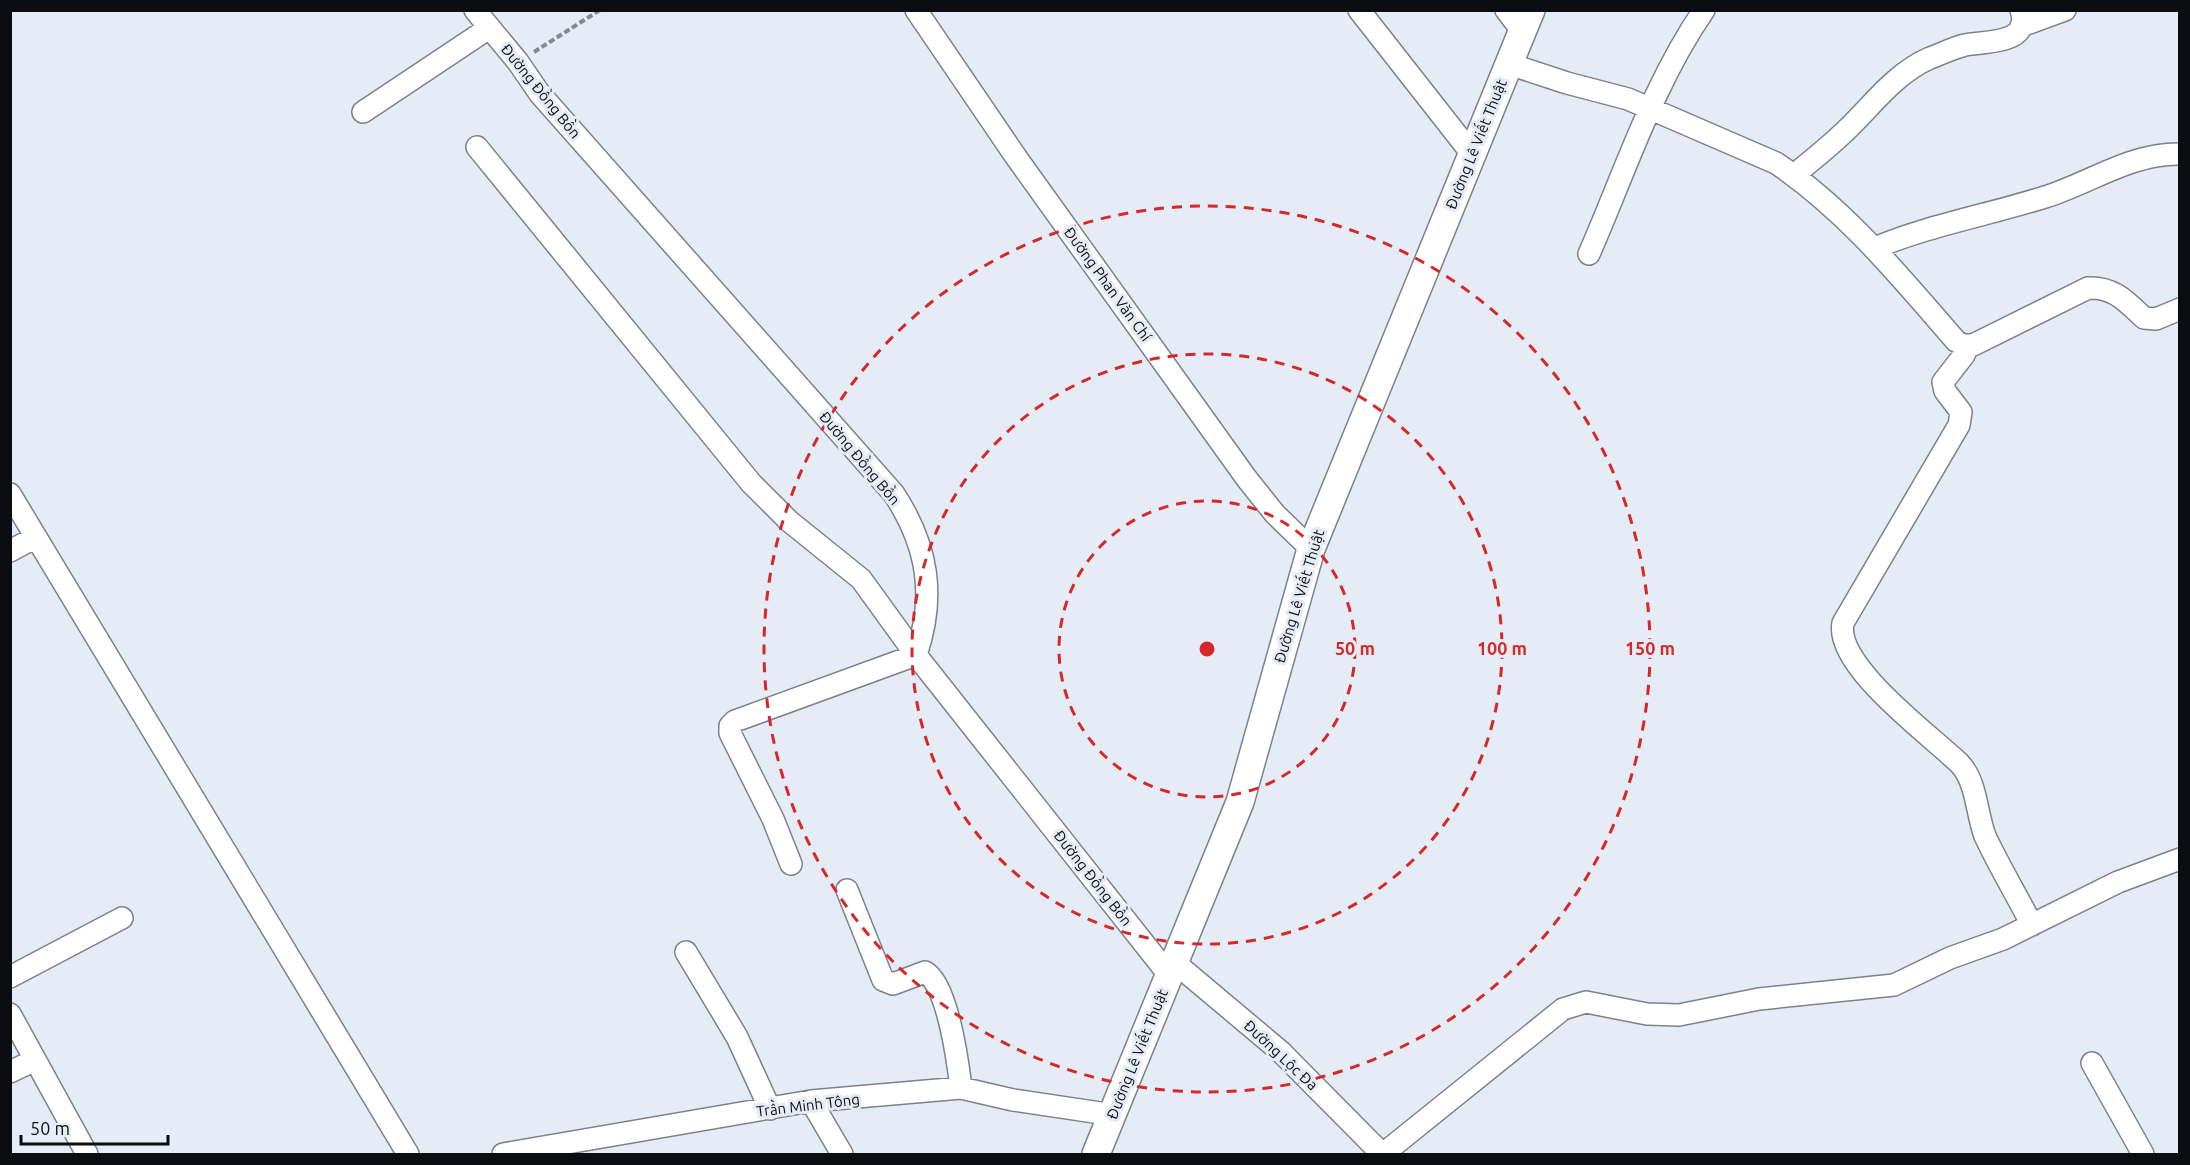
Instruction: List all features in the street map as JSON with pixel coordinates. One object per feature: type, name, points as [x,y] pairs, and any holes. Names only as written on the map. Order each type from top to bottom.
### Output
[{"type":"main road","name":"Đường Lê Viết Thuật","points":[[1096,1155],[1240,802],[1311,549],[1509,64],[1520,17]]},
{"type":"street","name":"Đường Đồng Bồn","points":[[475,10],[518,62],[540,94],[894,494],[918,540],[927,583],[926,627],[916,655],[1172,968]]},
{"type":"street","name":"Đường Phan Văn Chí","points":[[916,10],[1016,157],[1247,479],[1275,514],[1311,549]]},
{"type":"street","points":[[1359,10],[1472,154]]},
{"type":"street","points":[[1589,254],[1650,109],[1676,55],[1704,10]]},
{"type":"street","points":[[1794,175],[1840,137],[1896,80],[1916,66],[1962,46],[2006,40],[2015,35],[2021,18],[2064,10]]},
{"type":"street","points":[[363,112],[489,28]]},
{"type":"street","points":[[1509,64],[1567,84],[1618,96],[1762,156],[1794,175],[1875,248],[1956,341],[1968,346]]},
{"type":"street","points":[[477,147],[751,483],[789,520],[861,579],[916,655],[735,721],[730,726],[730,733],[773,819],[791,864]]},
{"type":"street","points":[[1875,248],[1922,229],[1963,221],[2047,197],[2142,159],[2180,154]]},
{"type":"street","points":[[2032,925],[1986,836],[1966,771],[1885,697],[1842,643],[1843,623],[1959,425],[1961,412],[1945,390],[1943,382],[1964,355],[1968,346],[2088,288],[2100,287],[2115,292],[2144,318],[2150,320],[2180,309]]},
{"type":"street","points":[[10,494],[408,1155]]},
{"type":"street","points":[[10,550],[36,537]]},
{"type":"street","points":[[1383,1155],[1563,1009],[1575,1003],[1586,1002],[1647,1014],[1679,1015],[1759,999],[1881,987],[1907,980],[1950,958],[2032,925],[2098,891],[2180,859]]},
{"type":"street","points":[[848,890],[883,980],[893,984],[925,972],[934,981],[950,1022],[961,1088]]},
{"type":"street","points":[[10,977],[122,918]]},
{"type":"street","points":[[686,952],[737,1036],[770,1109]]},
{"type":"street","name":"Đường Lộc Đa","points":[[1172,968],[1280,1051],[1383,1155]]},
{"type":"street","points":[[10,1014],[87,1155]]},
{"type":"street","points":[[10,1072],[35,1060]]},
{"type":"street","points":[[2092,1063],[2143,1155]]},
{"type":"street","name":"Trần Minh Tông","points":[[503,1155],[811,1101],[961,1088],[1013,1100],[1114,1115]]},
{"type":"street","points":[[811,1101],[842,1155]]},
{"type":"path","points":[[518,62],[600,10]]}]
